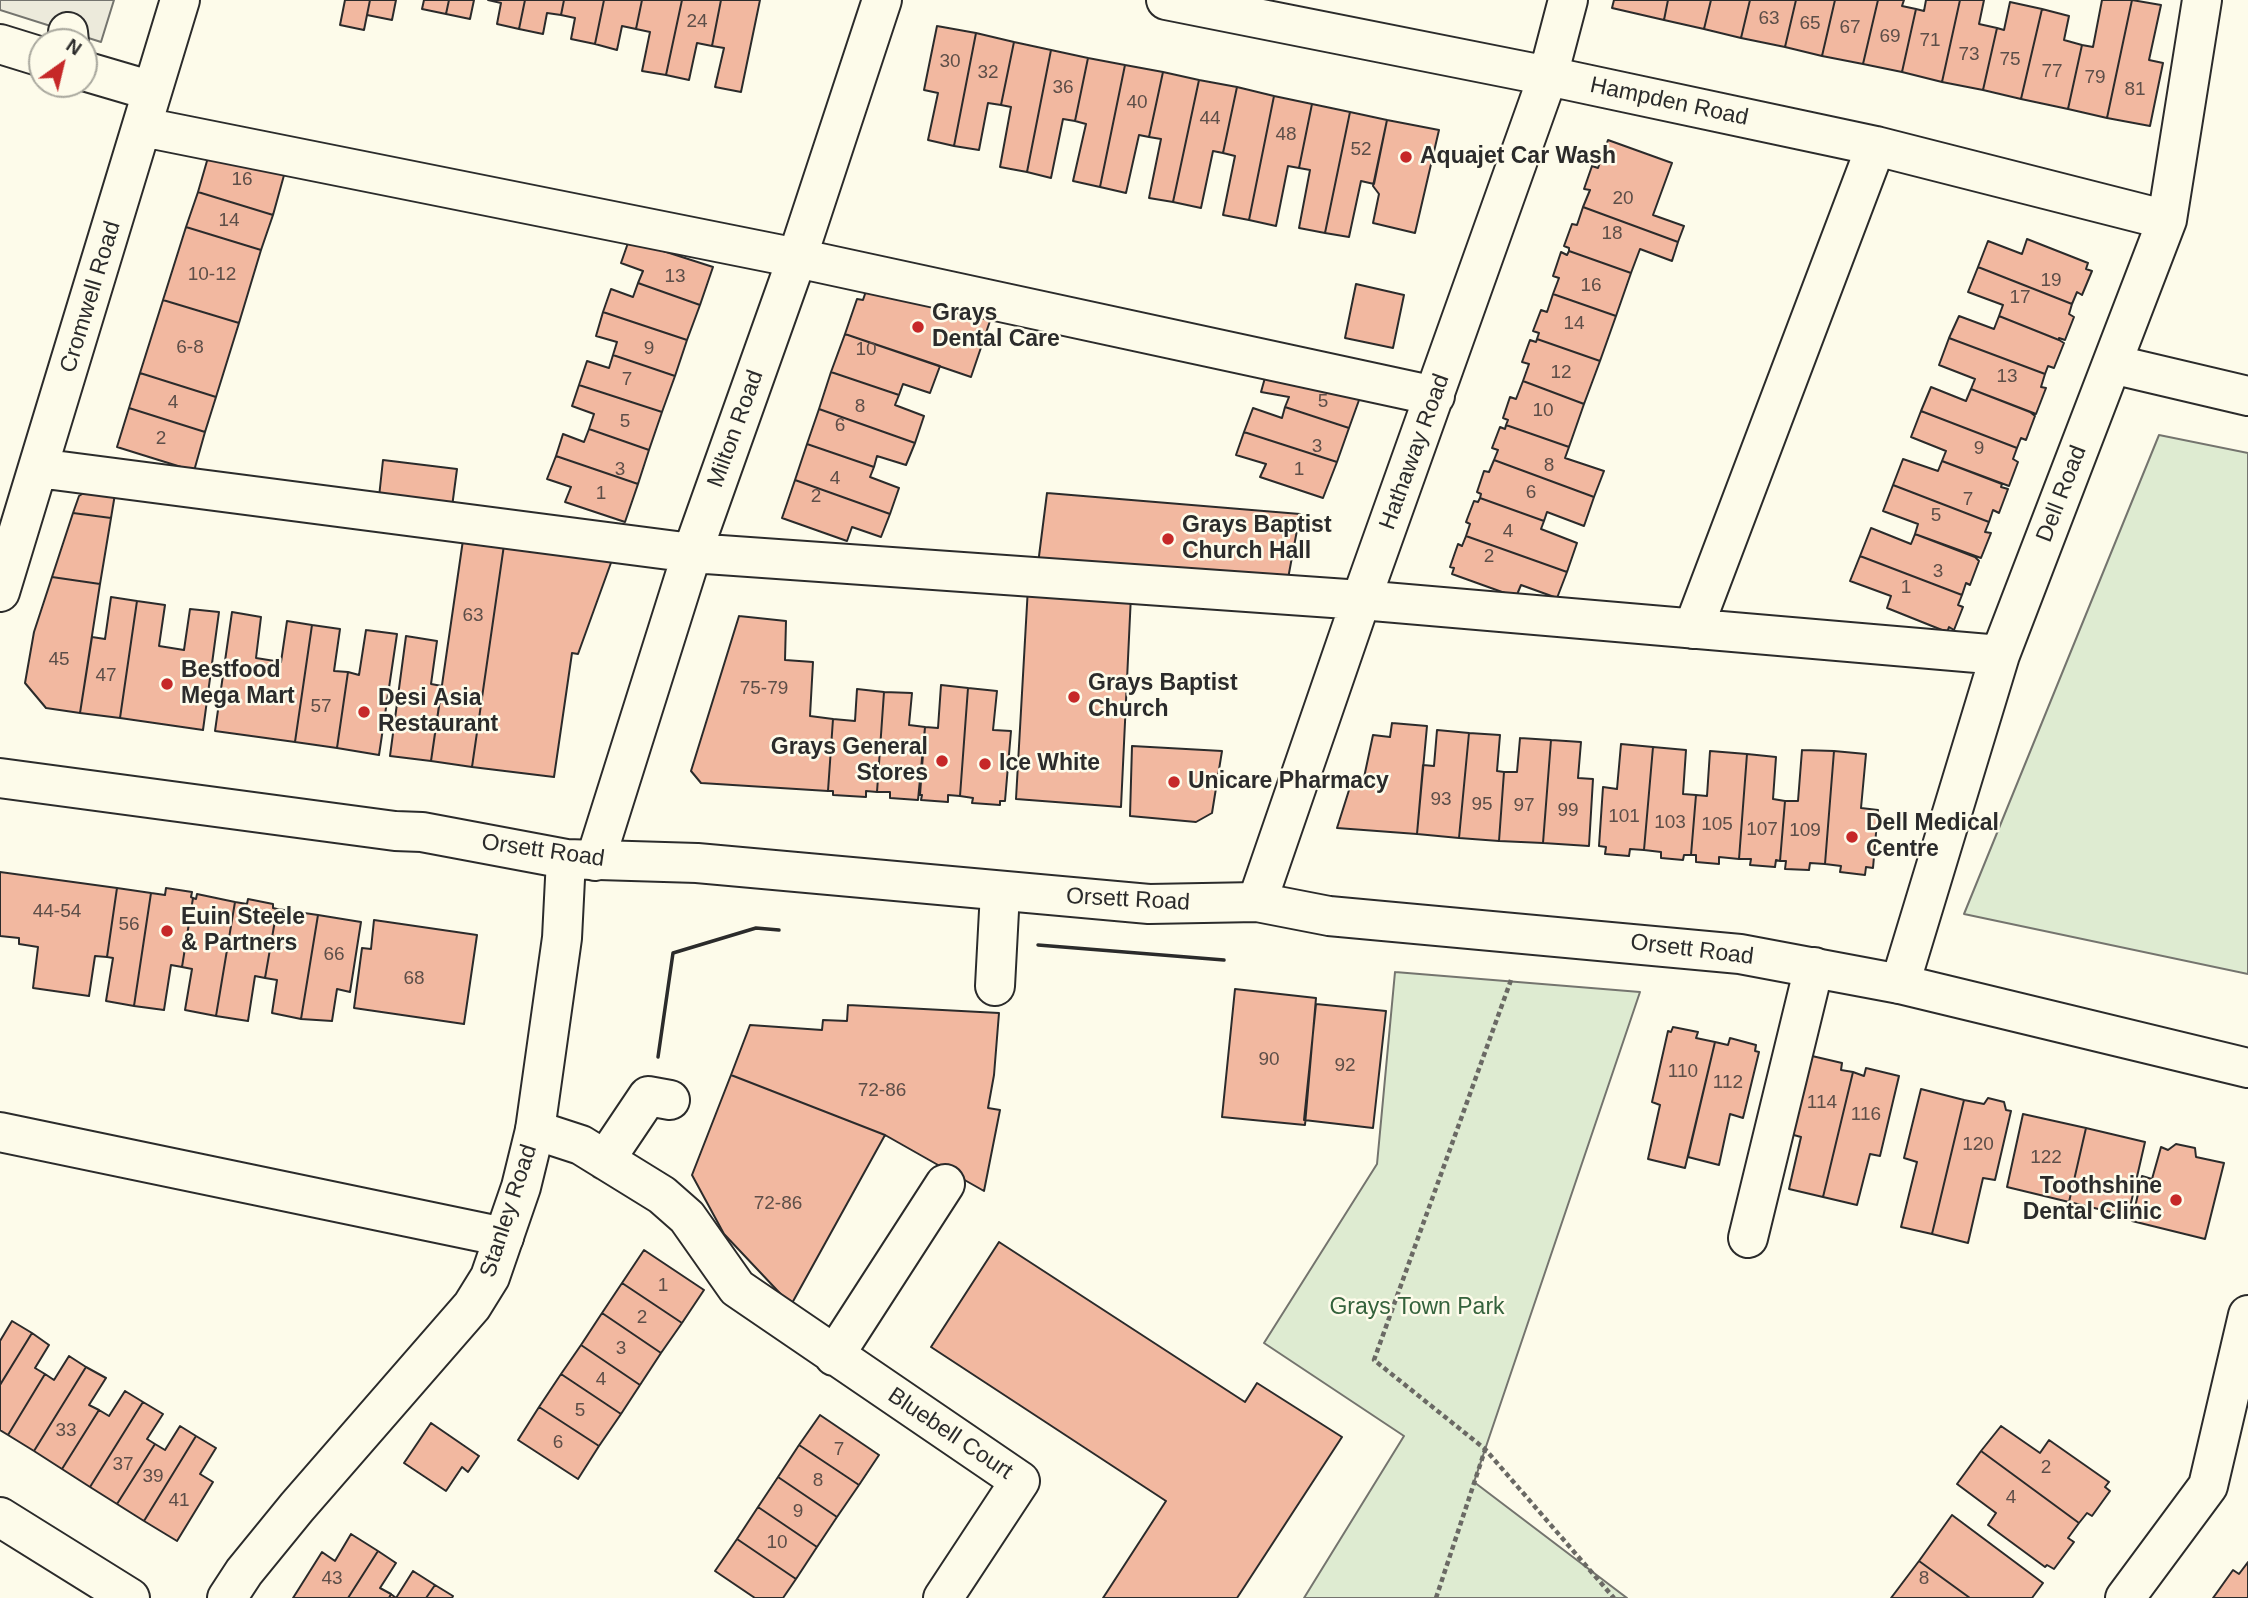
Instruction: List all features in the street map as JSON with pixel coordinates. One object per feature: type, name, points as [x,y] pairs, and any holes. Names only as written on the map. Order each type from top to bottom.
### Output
[{"type":"street","name":"Cromwell Road","points":[[0,593],[180,0]]},
{"type":"street","name":"Milton Road","points":[[581,860],[797,258],[882,0]]},
{"type":"street","name":"Hampden Road","points":[[1166,0],[1548,76],[1875,146],[2167,220]]},
{"type":"street","name":"Hathaway Road","points":[[1257,902],[1361,600],[1548,76],[1568,0]]},
{"type":"street","name":"Dell Road","points":[[1900,984],[2000,655],[2167,220],[2202,0]]},
{"type":"street","points":[[0,44],[28,44]]},
{"type":"street","points":[[98,79],[147,109],[797,258],[1436,396]]},
{"type":"street","points":[[1693,629],[1875,146]]},
{"type":"street","points":[[2112,365],[2248,396]]},
{"type":"street","points":[[38,468],[692,553],[1361,600],[2000,655]]},
{"type":"street","name":"Orsett Road","points":[[0,778],[395,831],[422,832],[581,860],[697,863],[1149,904],[1257,902],[1329,916],[1740,954],[1900,984],[2248,1068]]},
{"type":"street","name":"Stanley Road","points":[[227,1598],[244,1572],[297,1507],[472,1306],[489,1277],[521,1187],[535,1130],[562,938],[581,860]]},
{"type":"street","points":[[995,986],[1000,892]]},
{"type":"street","points":[[1748,1238],[1814,967]]},
{"type":"street","points":[[605,1160],[648,1097],[670,1100]]},
{"type":"street","name":"Bluebell Court","points":[[535,1130],[581,1145],[662,1195],[687,1217],[737,1288],[1020,1481],[943,1598]]},
{"type":"street","points":[[0,1132],[504,1237]]},
{"type":"street","points":[[834,1356],[945,1184]]},
{"type":"street","points":[[2125,1598],[2208,1486],[2248,1315]]},
{"type":"street","points":[[0,1517],[130,1598]]},
{"type":"path","points":[[1528,933],[1374,1360],[1485,1449],[1614,1598]]},
{"type":"path","points":[[1436,1598],[1485,1449]]},
{"type":"green space","points":[[2159,435],[2248,453],[2248,974],[1964,914]]},
{"type":"green space","name":"Grays Town Park","points":[[1395,972],[1640,992],[1474,1482],[1627,1598],[1304,1598],[1404,1436],[1264,1343],[1377,1164]]},
{"type":"shaded area","points":[[0,0],[114,0],[101,42],[98,41],[98,28],[57,28],[0,10]]},
{"type":"building","points":[[345,0],[370,0],[364,30],[340,25]]},
{"type":"building","points":[[370,0],[396,0],[392,20],[367,15]]},
{"type":"building","points":[[424,0],[449,0],[446,14],[422,9]]},
{"type":"building","points":[[449,0],[474,0],[470,19],[446,14]]},
{"type":"building","points":[[488,0],[525,0],[519,29],[497,24],[501,3]]},
{"type":"building","points":[[525,0],[564,0],[561,15],[547,13],[543,34],[519,29]]},
{"type":"building","points":[[564,0],[604,0],[595,44],[571,39],[575,18],[561,15]]},
{"type":"building","points":[[604,0],[642,0],[636,29],[622,26],[617,50],[595,44]]},
{"type":"building","points":[[642,0],[682,0],[666,75],[642,71],[650,32],[636,29]]},
{"type":"building","points":[[682,0],[721,0],[712,46],[697,43],[689,80],[666,75]]},
{"type":"building","points":[[721,0],[760,0],[741,92],[715,87],[724,48],[712,46]]},
{"type":"building","points":[[1614,0],[1668,0],[1664,20],[1612,8]]},
{"type":"building","points":[[1668,0],[1711,0],[1704,29],[1664,20]]},
{"type":"building","points":[[1711,0],[1750,0],[1741,38],[1704,29]]},
{"type":"building","points":[[1750,0],[1796,0],[1785,47],[1741,38]]},
{"type":"building","points":[[1796,0],[1835,0],[1822,56],[1785,47]]},
{"type":"building","points":[[1835,0],[1878,0],[1863,64],[1822,56]]},
{"type":"building","points":[[1878,0],[1904,0],[1902,6],[1916,9],[1902,72],[1863,64]]},
{"type":"building","points":[[1926,0],[1960,0],[1942,82],[1902,72],[1916,9],[1924,11]]},
{"type":"building","points":[[1960,0],[1984,0],[1979,24],[1997,28],[1983,90],[1942,82]]},
{"type":"building","points":[[2102,0],[2132,0],[2107,118],[2068,109],[2082,45],[2093,47]]},
{"type":"building","points":[[2132,0],[2161,5],[2149,60],[2163,63],[2150,126],[2107,118]]},
{"type":"building","points":[[2010,2],[2042,9],[2021,99],[1983,90],[1997,28],[2004,30]]},
{"type":"building","points":[[2042,9],[2069,16],[2064,40],[2082,45],[2068,109],[2021,99]]},
{"type":"building","points":[[937,26],[976,33],[954,146],[928,140],[938,93],[924,90]]},
{"type":"building","points":[[976,33],[1014,42],[1001,105],[988,103],[979,150],[954,146]]},
{"type":"building","points":[[1014,42],[1051,50],[1027,172],[1000,167],[1011,107],[1001,105]]},
{"type":"building","points":[[1051,50],[1088,58],[1075,121],[1063,119],[1051,178],[1027,172]]},
{"type":"building","points":[[1088,58],[1125,65],[1100,187],[1073,181],[1086,124],[1075,121]]},
{"type":"building","points":[[1125,65],[1163,72],[1149,137],[1139,135],[1126,193],[1100,187]]},
{"type":"building","points":[[1163,72],[1199,80],[1173,202],[1149,198],[1161,139],[1149,137]]},
{"type":"building","points":[[1199,80],[1237,87],[1223,153],[1213,151],[1201,208],[1173,202]]},
{"type":"building","points":[[1237,87],[1274,96],[1249,220],[1223,215],[1235,156],[1223,153]]},
{"type":"building","points":[[1274,96],[1312,104],[1299,168],[1288,166],[1276,226],[1249,220]]},
{"type":"building","points":[[1312,104],[1350,112],[1325,233],[1299,228],[1310,170],[1299,168]]},
{"type":"building","points":[[1350,112],[1387,120],[1374,184],[1361,181],[1349,237],[1325,233]]},
{"type":"building","name":"Aquajet Car Wash","points":[[1387,120],[1439,130],[1415,233],[1373,223],[1379,194],[1373,186]]},
{"type":"building","points":[[1608,140],[1672,163],[1653,215],[1684,226],[1678,242],[1583,207],[1590,190],[1584,189],[1592,166],[1598,168]]},
{"type":"building","points":[[209,154],[286,168],[273,215],[198,192]]},
{"type":"building","points":[[198,192],[273,215],[261,250],[186,227]]},
{"type":"building","points":[[1583,207],[1678,242],[1672,261],[1640,249],[1631,273],[1569,251],[1569,248],[1564,246],[1572,224],[1577,225]]},
{"type":"building","points":[[186,227],[261,250],[239,323],[163,300]]},
{"type":"building","points":[[2027,239],[2088,263],[2086,269],[2092,271],[2082,295],[2077,292],[2072,304],[1978,267],[1988,241],[2022,254]]},
{"type":"building","points":[[629,240],[713,267],[700,305],[638,283],[643,271],[621,263]]},
{"type":"building","points":[[1569,251],[1631,273],[1616,316],[1553,294],[1559,278],[1553,276],[1561,252],[1567,255]]},
{"type":"building","points":[[1978,267],[2072,304],[2069,314],[2074,317],[2065,340],[1999,316],[2003,305],[1968,292]]},
{"type":"building","name":"Grays Dental Care","points":[[870,279],[990,321],[971,377],[845,334],[857,299],[863,300]]},
{"type":"building","points":[[638,283],[700,305],[687,340],[603,312],[611,289],[633,297]]},
{"type":"building","points":[[1356,284],[1404,295],[1393,348],[1345,338]]},
{"type":"building","points":[[1553,294],[1616,316],[1600,361],[1537,339],[1539,333],[1533,331],[1541,310],[1547,312]]},
{"type":"building","points":[[163,300],[239,323],[216,397],[140,373]]},
{"type":"building","points":[[603,312],[687,340],[675,376],[613,355],[617,342],[596,336]]},
{"type":"building","points":[[1959,316],[1994,329],[1999,316],[2064,343],[2054,368],[2048,366],[2045,374],[1949,338]]},
{"type":"building","points":[[845,334],[940,366],[930,393],[903,384],[899,395],[831,372]]},
{"type":"building","points":[[1949,338],[2045,374],[2041,387],[2046,388],[2036,414],[1971,389],[1975,379],[1939,365]]},
{"type":"building","points":[[1537,339],[1600,361],[1584,404],[1523,381],[1529,364],[1522,362],[1530,340],[1536,342]]},
{"type":"building","points":[[613,355],[675,376],[662,412],[579,385],[587,361],[609,368]]},
{"type":"building","points":[[1268,367],[1363,389],[1349,428],[1285,407],[1289,397],[1261,392]]},
{"type":"building","points":[[831,372],[899,395],[895,405],[924,416],[915,443],[819,409]]},
{"type":"building","points":[[140,373],[216,397],[205,432],[129,408]]},
{"type":"building","points":[[1523,381],[1584,404],[1569,447],[1506,425],[1508,420],[1503,418],[1510,397],[1516,399]]},
{"type":"building","points":[[579,385],[662,412],[649,450],[589,429],[594,414],[572,406]]},
{"type":"building","points":[[1931,387],[1966,401],[1971,389],[2030,412],[2035,416],[2026,440],[2021,438],[2017,448],[1921,411]]},
{"type":"building","points":[[1285,407],[1349,428],[1337,462],[1244,432],[1253,408],[1282,418]]},
{"type":"building","points":[[129,408],[205,432],[194,471],[117,447]]},
{"type":"building","points":[[819,409],[915,443],[906,465],[877,456],[874,467],[807,444]]},
{"type":"building","points":[[1921,411],[2017,448],[2013,459],[2018,462],[2009,486],[1942,461],[1946,451],[1911,437]]},
{"type":"building","points":[[1506,425],[1569,447],[1565,458],[1604,471],[1594,497],[1494,460],[1498,450],[1492,448],[1500,427],[1505,429]]},
{"type":"building","points":[[589,429],[649,450],[638,484],[556,456],[563,434],[584,442]]},
{"type":"building","points":[[1244,432],[1337,462],[1323,498],[1260,477],[1266,464],[1236,455]]},
{"type":"building","points":[[807,444],[874,467],[870,477],[899,488],[890,514],[795,480]]},
{"type":"building","points":[[556,456],[638,484],[625,522],[565,502],[571,487],[547,479]]},
{"type":"building","points":[[1903,459],[1938,471],[1942,461],[2002,484],[2001,487],[2008,489],[1999,513],[1993,510],[1989,522],[1893,485]]},
{"type":"building","points":[[383,460],[457,469],[452,507],[379,497]]},
{"type":"building","points":[[1494,460],[1594,497],[1584,526],[1547,512],[1544,521],[1480,498],[1481,494],[1477,492],[1484,471],[1489,472]]},
{"type":"building","points":[[795,480],[890,514],[881,537],[852,527],[847,541],[782,518]]},
{"type":"building","points":[[1893,485],[1989,522],[1985,532],[1991,533],[1981,558],[1915,534],[1918,524],[1883,511]]},
{"type":"building","points":[[90,489],[115,494],[111,518],[73,513],[79,496]]},
{"type":"building","name":"Grays Baptist Church Hall","points":[[1047,493],[1300,514],[1287,584],[1038,564]]},
{"type":"building","points":[[1480,498],[1544,521],[1541,529],[1577,543],[1567,572],[1466,536],[1470,524],[1466,522],[1474,501],[1478,502]]},
{"type":"building","points":[[73,513],[111,518],[100,584],[52,577]]},
{"type":"building","points":[[1871,528],[1911,544],[1915,534],[1975,557],[1979,561],[1970,585],[1966,583],[1962,595],[1860,556]]},
{"type":"building","points":[[1466,536],[1567,572],[1557,598],[1521,585],[1516,597],[1452,574],[1454,568],[1450,567],[1458,544],[1462,546]]},
{"type":"building","points":[[463,540],[504,545],[472,767],[431,761]]},
{"type":"building","points":[[504,545],[612,560],[578,654],[572,653],[554,777],[472,767]]},
{"type":"building","points":[[1860,556],[1962,595],[1958,605],[1963,607],[1954,630],[1949,627],[1947,632],[1887,608],[1891,596],[1850,581]]},
{"type":"building","points":[[52,577],[100,584],[80,713],[46,708],[25,683],[34,632]]},
{"type":"building","name":"Grays Baptist Church","points":[[1028,587],[1131,595],[1121,807],[1016,799]]},
{"type":"building","points":[[111,597],[137,601],[120,718],[80,713],[92,637],[105,639]]},
{"type":"building","name":"Bestfood Mega Mart","points":[[137,601],[165,605],[159,646],[184,650],[190,609],[219,612],[203,730],[120,718]]},
{"type":"building","points":[[232,612],[261,617],[256,658],[281,662],[287,621],[312,625],[295,742],[215,731]]},
{"type":"building","points":[[739,616],[786,621],[785,660],[813,662],[810,716],[833,719],[828,791],[701,783],[691,771]]},
{"type":"building","points":[[312,625],[340,629],[334,671],[348,672],[337,748],[295,742]]},
{"type":"building","name":"Desi Asia Restaurant","points":[[366,630],[397,634],[379,755],[337,748],[348,672],[359,675]]},
{"type":"building","points":[[406,636],[437,641],[431,684],[442,686],[431,761],[390,756]]},
{"type":"building","name":"Grays General Stores","points":[[941,685],[968,688],[960,796],[948,795],[948,802],[921,800],[920,795],[925,727],[938,728]]},
{"type":"building","name":"Ice White","points":[[968,688],[997,691],[993,730],[1011,731],[1005,801],[1000,801],[1000,805],[972,803],[973,798],[960,796]]},
{"type":"building","points":[[857,689],[884,692],[877,792],[866,791],[866,797],[833,795],[833,791],[828,791],[833,719],[855,721]]},
{"type":"building","points":[[884,692],[912,693],[909,725],[925,727],[918,800],[890,798],[890,792],[877,792]]},
{"type":"building","points":[[1392,723],[1427,726],[1417,834],[1337,828],[1350,787],[1362,787],[1373,735],[1390,737]]},
{"type":"building","points":[[1437,730],[1469,733],[1459,838],[1417,834],[1423,765],[1434,766]]},
{"type":"building","points":[[1469,733],[1500,735],[1497,771],[1504,772],[1499,841],[1459,838]]},
{"type":"building","points":[[1520,738],[1551,740],[1543,843],[1499,841],[1504,772],[1517,772]]},
{"type":"building","points":[[1551,740],[1581,742],[1578,778],[1593,779],[1589,846],[1543,843]]},
{"type":"building","points":[[1621,744],[1653,747],[1644,850],[1630,849],[1629,856],[1605,854],[1606,847],[1599,846],[1603,787],[1617,789]]},
{"type":"building","name":"Unicare Pharmacy","points":[[1132,746],[1222,751],[1212,813],[1196,822],[1130,816]]},
{"type":"building","points":[[1653,747],[1686,750],[1683,794],[1696,795],[1691,855],[1684,855],[1683,860],[1661,858],[1661,852],[1644,850]]},
{"type":"building","points":[[1802,750],[1834,751],[1825,864],[1810,863],[1809,870],[1785,869],[1786,861],[1780,861],[1785,801],[1798,801]]},
{"type":"building","points":[[1710,751],[1747,754],[1739,859],[1719,857],[1719,864],[1696,862],[1696,855],[1691,855],[1696,795],[1707,796]]},
{"type":"building","name":"Dell Medical Centre","points":[[1834,751],[1866,754],[1861,808],[1878,810],[1873,868],[1866,867],[1865,875],[1840,872],[1841,866],[1825,864]]},
{"type":"building","points":[[1747,754],[1776,757],[1773,799],[1785,801],[1780,861],[1776,860],[1775,867],[1750,865],[1751,859],[1739,859]]},
{"type":"building","points":[[0,872],[117,888],[107,957],[95,956],[89,996],[33,988],[38,947],[19,944],[19,938],[0,936]]},
{"type":"building","points":[[117,888],[151,893],[134,1006],[106,1001],[113,958],[107,957]]},
{"type":"building","name":"Euin Steele & Partners","points":[[166,888],[192,892],[182,967],[171,965],[164,1010],[134,1006],[151,893],[165,895]]},
{"type":"building","points":[[197,894],[235,902],[216,1016],[185,1010],[192,969],[182,967],[193,898],[196,899]]},
{"type":"building","points":[[248,899],[273,904],[273,908],[277,909],[265,978],[255,976],[248,1021],[216,1016],[235,902],[247,904]]},
{"type":"building","points":[[277,909],[318,915],[301,1019],[272,1013],[277,980],[265,978]]},
{"type":"building","points":[[318,915],[361,922],[350,992],[337,989],[332,1021],[301,1019]]},
{"type":"building","points":[[374,920],[477,935],[464,1024],[354,1008],[362,948],[371,949]]},
{"type":"building","points":[[1235,989],[1316,998],[1305,1125],[1222,1117]]},
{"type":"building","points":[[1316,1004],[1386,1011],[1373,1128],[1304,1120]]},
{"type":"building","points":[[848,1005],[999,1013],[994,1075],[988,1108],[1000,1110],[984,1191],[885,1135],[731,1075],[750,1025],[822,1030],[823,1020],[847,1021]]},
{"type":"building","points":[[1673,1027],[1698,1032],[1696,1038],[1715,1042],[1685,1168],[1648,1159],[1660,1105],[1652,1102],[1668,1031],[1671,1032]]},
{"type":"building","points":[[1730,1038],[1756,1045],[1755,1051],[1759,1052],[1743,1118],[1730,1114],[1719,1165],[1688,1157],[1715,1042],[1728,1045]]},
{"type":"building","points":[[1812,1056],[1842,1063],[1841,1070],[1853,1072],[1823,1197],[1789,1189],[1801,1137],[1790,1134]]},
{"type":"building","points":[[1866,1068],[1899,1076],[1880,1156],[1870,1154],[1857,1205],[1823,1197],[1853,1072],[1864,1076]]},
{"type":"building","points":[[731,1075],[885,1135],[791,1305],[724,1234],[692,1175]]},
{"type":"building","points":[[1921,1089],[1964,1100],[1932,1234],[1901,1227],[1917,1162],[1904,1158]]},
{"type":"building","points":[[1988,1098],[2004,1102],[2006,1110],[2011,1111],[1995,1180],[1983,1178],[1968,1243],[1932,1234],[1964,1100],[1984,1104]]},
{"type":"building","points":[[2023,1114],[2086,1128],[2069,1202],[2007,1187]]},
{"type":"building","points":[[2086,1128],[2145,1142],[2128,1216],[2069,1202]]},
{"type":"building","name":"Toothshine Dental Clinic","points":[[2176,1144],[2195,1148],[2196,1157],[2224,1163],[2205,1239],[2132,1221],[2142,1176],[2152,1179],[2161,1147],[2168,1150]]},
{"type":"building","points":[[999,1242],[1245,1402],[1257,1383],[1342,1437],[1237,1598],[1103,1598],[1166,1501],[931,1347]]},
{"type":"building","points":[[644,1250],[704,1290],[682,1323],[622,1283]]},
{"type":"building","points":[[622,1283],[682,1323],[661,1353],[602,1313]]},
{"type":"building","points":[[602,1313],[661,1353],[640,1385],[581,1345]]},
{"type":"building","points":[[12,1321],[32,1333],[0,1385],[0,1341]]},
{"type":"building","points":[[32,1333],[49,1345],[35,1368],[45,1374],[8,1435],[0,1430],[0,1385]]},
{"type":"building","points":[[581,1345],[640,1385],[621,1414],[561,1374]]},
{"type":"building","points":[[69,1356],[86,1367],[34,1451],[8,1435],[45,1374],[54,1380]]},
{"type":"building","points":[[86,1367],[106,1378],[89,1405],[99,1410],[62,1469],[34,1451]]},
{"type":"building","points":[[561,1374],[621,1414],[599,1446],[539,1407]]},
{"type":"building","points":[[125,1391],[143,1402],[90,1487],[62,1469],[99,1410],[109,1416]]},
{"type":"building","points":[[143,1402],[163,1414],[147,1439],[155,1444],[117,1504],[90,1487]]},
{"type":"building","points":[[539,1407],[599,1446],[578,1479],[518,1440]]},
{"type":"building","points":[[820,1415],[879,1455],[859,1485],[799,1445]]},
{"type":"building","points":[[431,1423],[479,1456],[468,1472],[462,1467],[446,1491],[404,1463]]},
{"type":"building","points":[[180,1426],[196,1436],[144,1521],[117,1504],[155,1444],[165,1450]]},
{"type":"building","points":[[2001,1426],[2040,1453],[2049,1440],[2109,1482],[2105,1487],[2110,1491],[2092,1516],[2087,1513],[2079,1523],[1981,1451]]},
{"type":"building","points":[[196,1436],[216,1448],[200,1474],[213,1482],[177,1541],[144,1521]]},
{"type":"building","points":[[799,1445],[859,1485],[837,1517],[778,1477]]},
{"type":"building","points":[[1981,1451],[2079,1523],[2068,1538],[2074,1542],[2054,1569],[2047,1565],[2045,1567],[1988,1525],[1996,1513],[1957,1484]]},
{"type":"building","points":[[778,1477],[837,1517],[817,1547],[758,1507]]},
{"type":"building","points":[[758,1507],[817,1547],[796,1579],[737,1539]]},
{"type":"building","points":[[1952,1515],[2043,1583],[2032,1598],[1970,1598],[1919,1561]]},
{"type":"building","points":[[351,1534],[378,1551],[348,1598],[293,1598],[322,1552],[335,1561]]},
{"type":"building","points":[[737,1539],[796,1579],[783,1598],[755,1598],[715,1571]]},
{"type":"building","points":[[378,1551],[396,1563],[380,1588],[391,1594],[389,1598],[348,1598]]},
{"type":"building","points":[[1919,1561],[1970,1598],[1891,1598]]},
{"type":"building","points":[[2248,1562],[2248,1598],[2213,1598],[2233,1570],[2239,1574]]},
{"type":"building","points":[[413,1571],[435,1585],[426,1598],[396,1598]]},
{"type":"building","points":[[435,1585],[453,1596],[452,1598],[426,1598]]},
{"type":"wall","points":[[658,1057],[673,953],[756,928],[779,930]]},
{"type":"wall","points":[[1038,945],[1224,960]]},
{"type":"place","name":"Aquajet Car Wash","points":[[1406,157]]},
{"type":"place","name":"Grays Dental Care","points":[[918,327]]},
{"type":"place","name":"Grays Baptist Church Hall","points":[[1168,539]]},
{"type":"place","name":"Bestfood Mega Mart","points":[[167,684]]},
{"type":"place","name":"Grays Baptist Church","points":[[1074,697]]},
{"type":"place","name":"Desi Asia Restaurant","points":[[364,712]]},
{"type":"place","name":"Grays General Stores","points":[[942,761]]},
{"type":"place","name":"Ice White","points":[[985,764]]},
{"type":"place","name":"Unicare Pharmacy","points":[[1174,782]]},
{"type":"place","name":"Dell Medical Centre","points":[[1852,837]]},
{"type":"place","name":"Euin Steele & Partners","points":[[167,931]]},
{"type":"place","name":"Toothshine Dental Clinic","points":[[2176,1200]]}]
